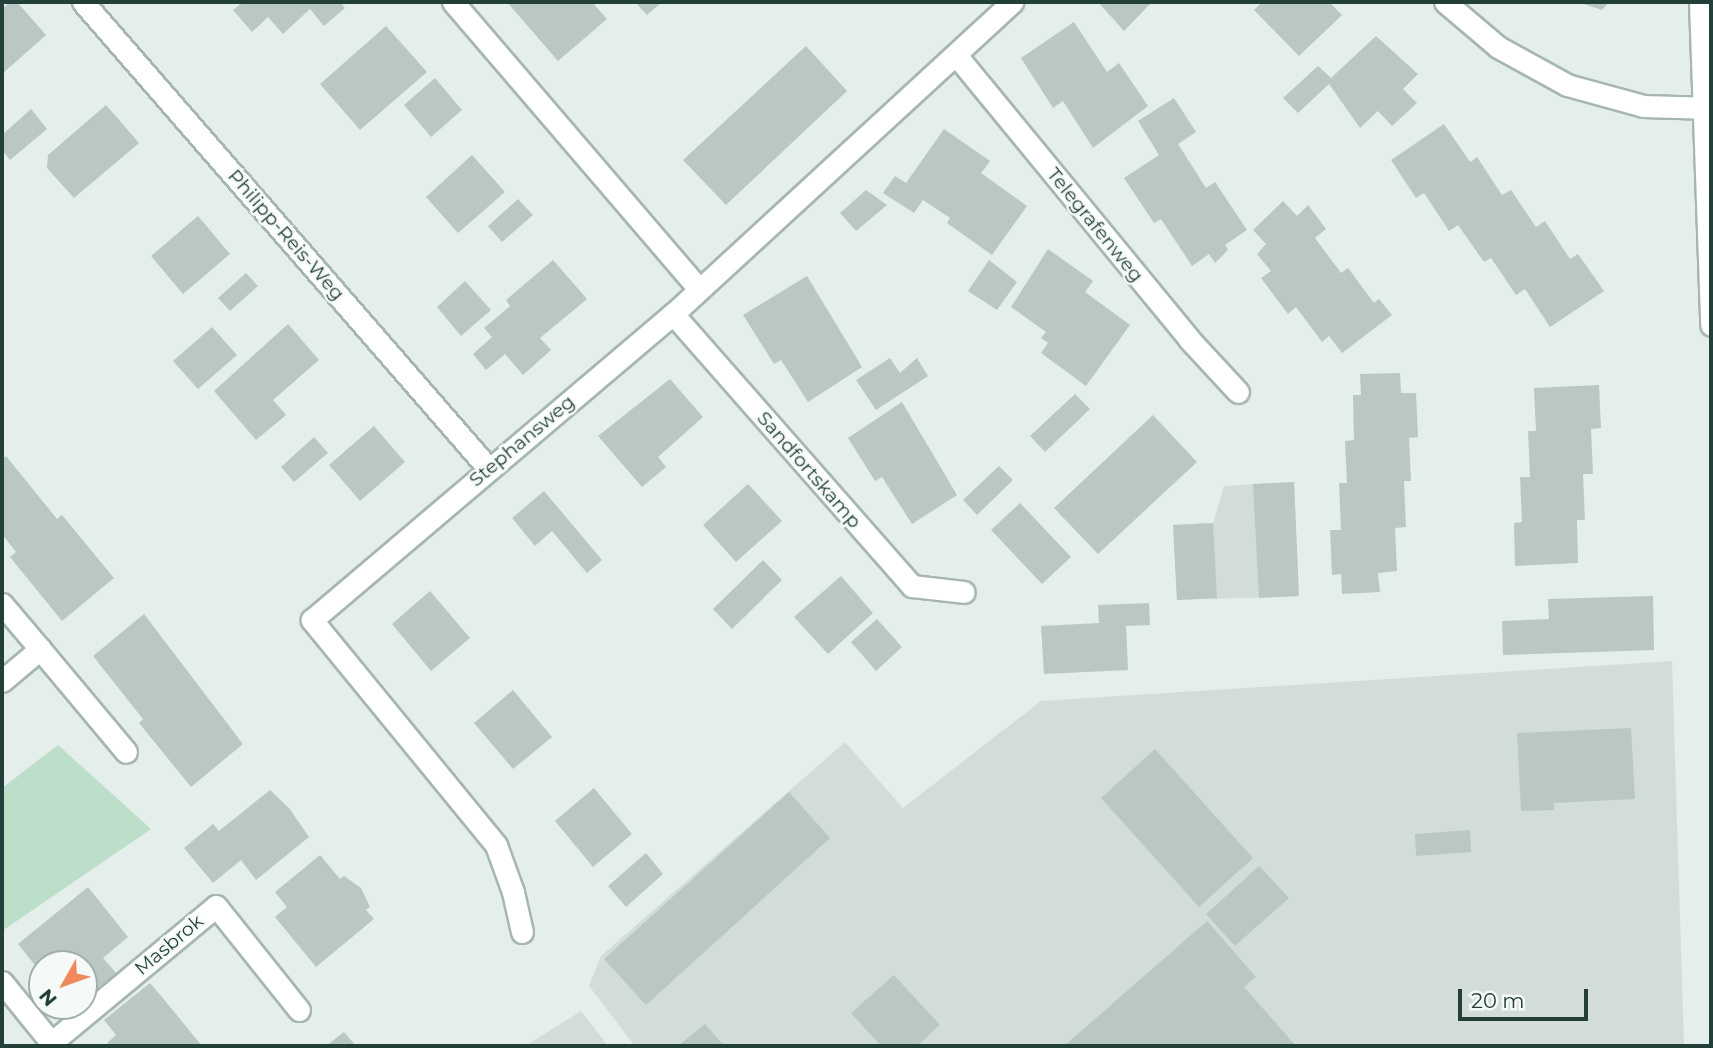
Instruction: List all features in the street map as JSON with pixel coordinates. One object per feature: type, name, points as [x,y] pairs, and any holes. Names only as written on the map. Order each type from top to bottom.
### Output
[{"type":"street","name":"Philipp-Reis-Weg","points":[[83,2],[489,469]]},
{"type":"street","points":[[453,2],[699,289]]},
{"type":"street","name":"Stephansweg","points":[[522,932],[496,845],[312,620],[673,314],[1012,2]]},
{"type":"street","points":[[1445,2],[1498,47],[1567,85],[1643,106],[1707,108]]},
{"type":"street","points":[[1700,2],[1707,108],[1711,325]]},
{"type":"street","name":"Telegrafenweg","points":[[956,55],[1189,339],[1238,392]]},
{"type":"street","name":"Sandfortskamp","points":[[673,314],[912,586],[964,592]]},
{"type":"street","points":[[2,604],[126,752]]},
{"type":"street","points":[[2,681],[40,649]]},
{"type":"street","name":"Masbrok","points":[[2,982],[53,1044],[216,906],[299,1010]]},
{"type":"shaded area","points":[[1294,482],[1299,596],[1177,600],[1173,525],[1213,523],[1224,486]]},
{"type":"shaded area","points":[[1672,661],[1684,1046],[635,1046],[589,986],[601,956],[845,742],[903,808],[1041,701]]},
{"type":"shaded area","points":[[581,1011],[608,1046],[525,1046]]},
{"type":"green space","points":[[58,745],[151,829],[2,931],[2,788]]},
{"type":"building","points":[[10,2],[17,2],[46,35],[2,74],[2,9]]},
{"type":"building","points":[[243,2],[340,2],[345,8],[324,26],[310,9],[283,34],[268,17],[252,32],[233,10]]},
{"type":"building","points":[[507,2],[592,2],[607,19],[558,61]]},
{"type":"building","points":[[635,2],[662,2],[647,15]]},
{"type":"building","points":[[1098,2],[1152,2],[1124,31]]},
{"type":"building","points":[[1262,2],[1329,2],[1342,15],[1299,56],[1254,10]]},
{"type":"building","points":[[1578,2],[1609,2],[1602,10]]},
{"type":"building","points":[[1074,22],[1107,72],[1119,63],[1148,106],[1093,148],[1063,101],[1053,108],[1021,58]]},
{"type":"building","points":[[386,26],[427,72],[360,130],[320,84]]},
{"type":"building","points":[[1376,36],[1418,74],[1403,89],[1417,103],[1392,126],[1378,111],[1360,128],[1329,84],[1298,113],[1283,98],[1318,66],[1331,78]]},
{"type":"building","points":[[806,46],[847,91],[726,205],[683,160]]},
{"type":"building","points":[[435,78],[462,110],[431,137],[404,105]]},
{"type":"building","points":[[1174,98],[1196,132],[1178,144],[1206,188],[1215,182],[1247,230],[1225,245],[1228,250],[1215,263],[1209,254],[1192,266],[1161,219],[1154,223],[1124,178],[1159,155],[1138,121]]},
{"type":"building","points":[[106,105],[139,143],[74,198],[47,168],[48,155]]},
{"type":"building","points":[[31,109],[47,129],[10,160],[2,150],[2,135]]},
{"type":"building","points":[[1444,124],[1470,162],[1477,157],[1502,195],[1511,190],[1536,227],[1545,221],[1570,259],[1578,254],[1604,291],[1550,327],[1525,289],[1516,295],[1491,258],[1484,262],[1458,225],[1449,231],[1424,193],[1416,198],[1391,160]]},
{"type":"building","points":[[944,129],[990,161],[981,173],[1027,206],[992,255],[947,223],[950,218],[923,200],[914,213],[883,193],[895,176],[906,183]]},
{"type":"building","points":[[472,155],[505,192],[458,233],[426,197]]},
{"type":"building","points":[[866,190],[887,205],[856,231],[840,213]]},
{"type":"building","points":[[518,199],[533,215],[502,242],[488,226]]},
{"type":"building","points":[[1283,201],[1297,216],[1308,205],[1326,229],[1315,238],[1341,273],[1348,268],[1374,303],[1379,299],[1392,315],[1342,353],[1329,336],[1322,342],[1296,307],[1288,314],[1261,278],[1271,271],[1257,254],[1266,244],[1253,230]]},
{"type":"building","points":[[198,216],[230,254],[183,294],[151,256]]},
{"type":"building","points":[[1048,249],[1093,281],[1085,292],[1130,325],[1086,386],[1041,353],[1048,343],[1041,338],[1046,332],[1011,307]]},
{"type":"building","points":[[553,260],[587,299],[540,338],[551,350],[523,375],[505,354],[486,370],[473,354],[492,337],[484,328],[510,306],[506,300]]},
{"type":"building","points":[[989,260],[1017,282],[997,310],[968,291]]},
{"type":"building","points":[[246,273],[258,286],[230,311],[218,298]]},
{"type":"building","points":[[807,276],[862,367],[808,402],[781,360],[774,364],[743,315]]},
{"type":"building","points":[[465,281],[491,310],[461,336],[437,307]]},
{"type":"building","points":[[288,324],[319,360],[273,400],[286,415],[256,440],[214,391]]},
{"type":"building","points":[[212,327],[237,355],[198,389],[173,361]]},
{"type":"building","points":[[890,358],[900,373],[917,358],[928,376],[876,410],[856,380]]},
{"type":"building","points":[[1400,373],[1401,393],[1416,393],[1418,437],[1409,438],[1411,481],[1404,481],[1406,527],[1395,528],[1397,571],[1378,573],[1380,592],[1342,594],[1341,574],[1332,575],[1330,530],[1341,530],[1339,483],[1347,483],[1345,441],[1354,440],[1353,395],[1361,395],[1360,374]]},
{"type":"building","points":[[670,379],[703,417],[658,457],[666,467],[642,487],[598,436]]},
{"type":"building","points":[[1599,385],[1601,428],[1591,429],[1593,474],[1583,474],[1585,520],[1577,520],[1578,563],[1515,566],[1514,523],[1522,522],[1520,477],[1530,477],[1528,431],[1536,431],[1534,388]]},
{"type":"building","points":[[1075,394],[1090,409],[1045,452],[1030,436]]},
{"type":"building","points":[[902,402],[957,495],[912,524],[882,477],[875,481],[848,438]]},
{"type":"building","points":[[1153,415],[1197,462],[1098,554],[1054,508]]},
{"type":"building","points":[[374,426],[405,462],[360,501],[329,465]]},
{"type":"building","points":[[314,437],[328,453],[294,482],[281,467]]},
{"type":"building","points":[[6,456],[57,519],[62,515],[114,578],[62,621],[10,557],[16,552],[2,534],[2,459]]},
{"type":"building","points":[[999,466],[1013,480],[977,515],[963,500]]},
{"type":"building","points":[[1294,482],[1299,596],[1259,598],[1253,484]]},
{"type":"building","points":[[748,484],[782,521],[736,562],[703,525]]},
{"type":"building","points":[[544,491],[602,560],[587,573],[552,531],[535,546],[512,518]]},
{"type":"building","points":[[1020,503],[1071,557],[1042,584],[991,530]]},
{"type":"building","points":[[1213,523],[1217,598],[1177,600],[1173,525]]},
{"type":"building","points":[[763,560],[782,580],[732,629],[713,609]]},
{"type":"building","points":[[841,576],[873,613],[828,654],[794,617]]},
{"type":"building","points":[[430,591],[470,638],[431,671],[392,624]]},
{"type":"building","points":[[1653,596],[1654,650],[1503,655],[1502,621],[1549,619],[1548,599]]},
{"type":"building","points":[[1149,603],[1150,625],[1126,626],[1128,670],[1044,674],[1041,626],[1099,623],[1098,605]]},
{"type":"building","points":[[144,614],[243,744],[191,787],[139,723],[143,719],[93,656]]},
{"type":"building","points":[[877,619],[902,647],[876,671],[851,642]]},
{"type":"building","points":[[513,690],[552,737],[513,769],[474,723]]},
{"type":"building","points":[[1631,728],[1635,799],[1554,803],[1554,810],[1521,811],[1517,733]]},
{"type":"building","points":[[1155,749],[1253,858],[1199,907],[1101,798]]},
{"type":"building","points":[[594,788],[632,834],[593,867],[555,821]]},
{"type":"building","points":[[270,790],[289,808],[309,837],[256,880],[241,860],[213,883],[184,848],[213,824],[219,831]]},
{"type":"building","points":[[789,792],[830,838],[646,1005],[604,959]]},
{"type":"building","points":[[1470,830],[1471,852],[1416,856],[1415,834]]},
{"type":"building","points":[[646,853],[663,874],[626,907],[608,886]]},
{"type":"building","points":[[320,855],[340,879],[344,876],[361,888],[370,907],[366,910],[374,919],[316,967],[275,917],[287,907],[275,892]]},
{"type":"building","points":[[1259,866],[1289,898],[1235,946],[1206,914]]},
{"type":"building","points":[[88,887],[128,937],[103,958],[116,973],[98,988],[98,950],[28,950],[28,956],[18,944]]},
{"type":"building","points":[[1207,921],[1256,977],[1244,987],[1296,1046],[1064,1046]]},
{"type":"building","points":[[894,975],[940,1025],[917,1046],[881,1046],[851,1013]]},
{"type":"building","points":[[150,983],[202,1046],[110,1046],[107,1043],[116,1035],[104,1020]]},
{"type":"building","points":[[705,1024],[724,1046],[678,1046]]},
{"type":"building","points":[[344,1032],[356,1046],[326,1046]]}]
